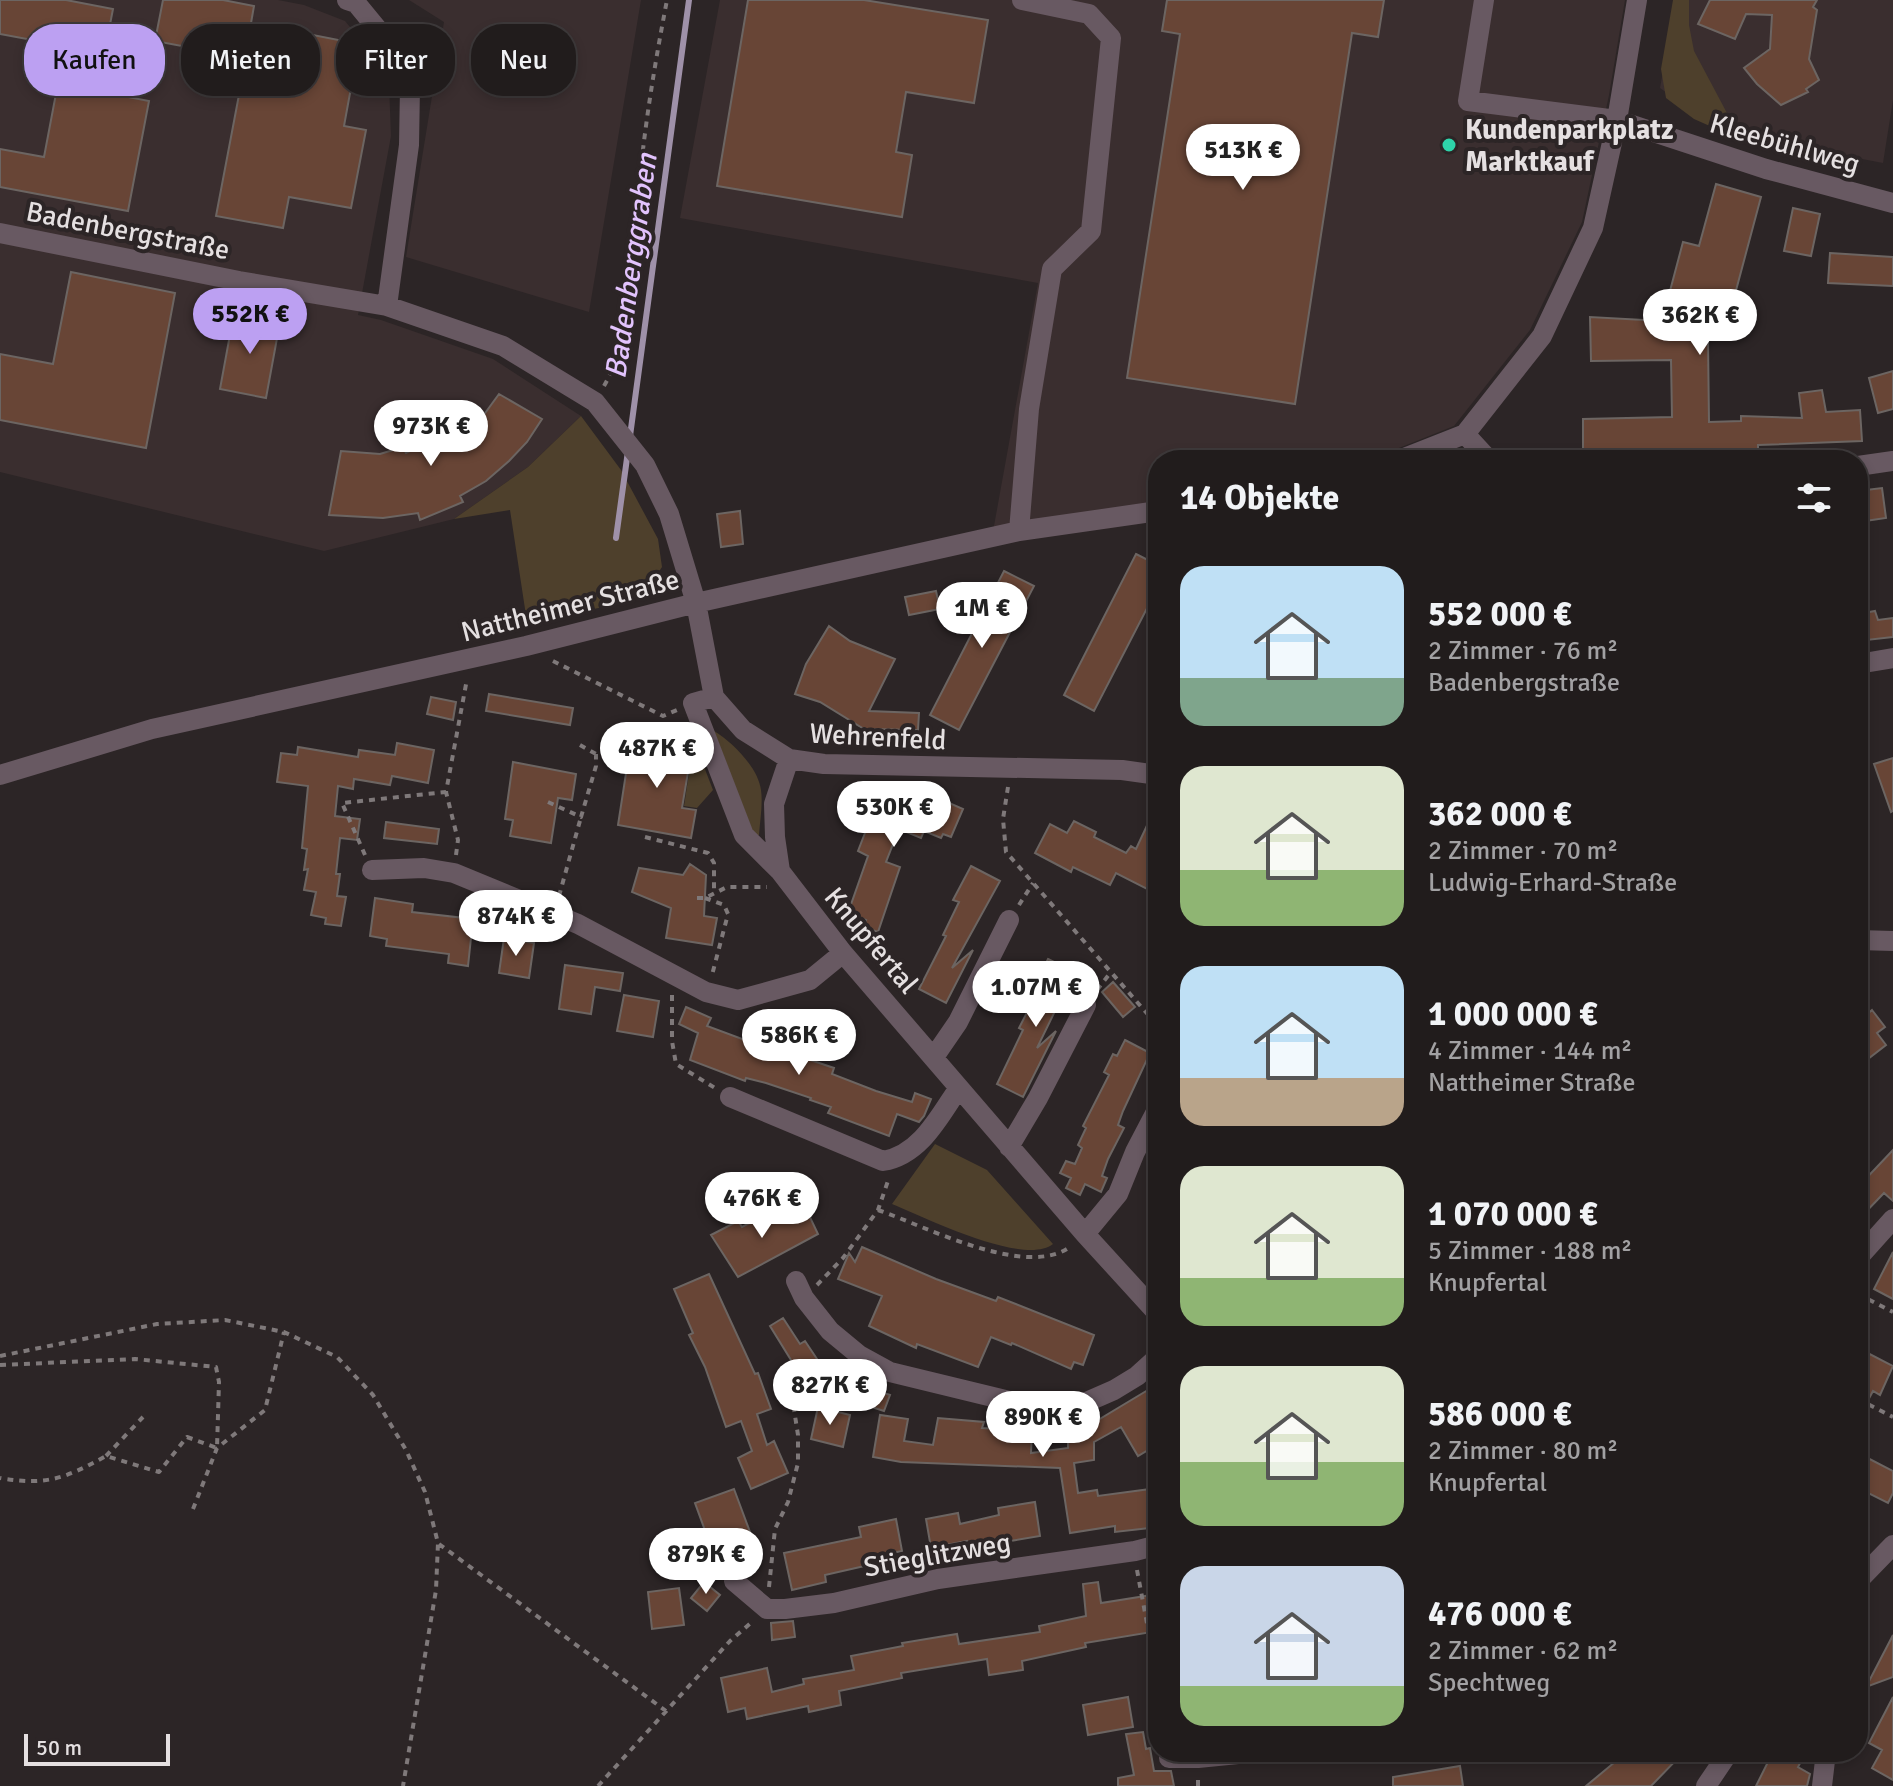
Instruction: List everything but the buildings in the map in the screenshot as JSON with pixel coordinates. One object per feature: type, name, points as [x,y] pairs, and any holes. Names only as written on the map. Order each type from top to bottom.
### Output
[{"type":"street","points":[[347,0],[356,3],[389,43],[410,87],[409,145],[387,306]]},
{"type":"street","points":[[1019,531],[1029,409],[1052,269],[1091,231],[1111,38],[1089,14],[1022,0]]},
{"type":"street","name":"Kleebühlweg","points":[[1484,0],[1468,101],[1617,120],[1766,169],[1893,203]]},
{"type":"street","points":[[1424,450],[1465,434],[1542,336],[1593,228],[1617,120],[1637,0]]},
{"type":"street","name":"Badenbergstraße","points":[[0,233],[239,281],[387,306],[503,346],[595,402],[645,465],[669,514],[696,603]]},
{"type":"street","points":[[1465,434],[1480,450]]},
{"type":"street","points":[[1868,465],[1893,461]]},
{"type":"street","name":"Nattheimer Straße","points":[[0,775],[152,729],[471,659],[696,603],[1019,531],[1148,512]]},
{"type":"street","points":[[696,603],[714,697],[693,703],[744,835],[785,876]]},
{"type":"street","points":[[1868,662],[1893,658]]},
{"type":"street","name":"Wehrenfeld","points":[[714,697],[743,730],[789,759],[824,764],[1148,770]]},
{"type":"street","name":"Knupfertal","points":[[789,759],[774,804],[775,837],[785,876],[843,953],[958,1089],[1148,1303]]},
{"type":"street","points":[[372,870],[424,868],[454,873],[578,924],[706,992],[738,1000],[810,980],[843,953]]},
{"type":"street","points":[[934,1057],[958,1022],[1009,920]]},
{"type":"street","points":[[1868,940],[1893,941]]},
{"type":"street","points":[[1009,1147],[1086,1005]]},
{"type":"street","points":[[730,1097],[883,1161],[907,1153],[926,1135],[958,1089]]},
{"type":"street","points":[[1085,1234],[1118,1194],[1148,1127]]},
{"type":"street","points":[[1868,1247],[1893,1219]]},
{"type":"street","points":[[796,1281],[804,1298],[830,1331],[859,1355],[890,1372],[1042,1409],[1082,1404],[1114,1390],[1148,1366]]},
{"type":"street","points":[[1868,1571],[1893,1545]]},
{"type":"street","name":"Stieglitzweg","points":[[767,1609],[834,1603],[938,1579],[1148,1548]]},
{"type":"street","points":[[734,1581],[767,1609]]},
{"type":"street","points":[[1706,1786],[1722,1762]]},
{"type":"street","points":[[1822,1786],[1825,1762]]},
{"type":"path","points":[[595,402],[622,350],[630,316],[642,157],[667,0]]},
{"type":"path","points":[[526,646],[663,716],[693,703]]},
{"type":"path","points":[[458,840],[446,792],[471,659]]},
{"type":"path","points":[[596,754],[633,736],[663,742]]},
{"type":"path","points":[[580,745],[596,754]]},
{"type":"path","points":[[562,888],[596,766],[596,754]]},
{"type":"path","points":[[1011,769],[1003,819],[1006,852],[1148,1015]]},
{"type":"path","points":[[372,870],[342,803],[446,792]]},
{"type":"path","points":[[548,802],[581,817]]},
{"type":"path","points":[[645,837],[708,853],[714,863],[714,893]]},
{"type":"path","points":[[705,898],[727,887],[765,887],[785,876]]},
{"type":"path","points":[[1009,920],[1033,883]]},
{"type":"path","points":[[697,898],[724,905],[728,914],[718,960],[706,992]]},
{"type":"path","points":[[671,1016],[676,1064],[730,1097]]},
{"type":"path","points":[[834,1267],[878,1210],[895,1159]]},
{"type":"path","points":[[878,1210],[999,1253],[1024,1257],[1053,1256],[1066,1250],[1085,1234]]},
{"type":"path","points":[[1868,1299],[1893,1312]]},
{"type":"path","points":[[0,1356],[157,1324],[225,1320],[284,1332],[337,1357],[373,1395],[406,1450],[425,1492],[438,1543],[436,1590],[403,1786]]},
{"type":"path","points":[[217,1448],[265,1410],[284,1332]]},
{"type":"path","points":[[598,1786],[730,1641],[767,1609],[775,1529],[788,1502],[798,1463],[793,1403],[799,1387],[859,1355]]},
{"type":"path","points":[[0,1365],[135,1359],[216,1367],[219,1382],[217,1448],[193,1509]]},
{"type":"path","points":[[1868,1404],[1893,1417]]},
{"type":"path","points":[[0,1478],[26,1483],[54,1481],[106,1456],[143,1417]]},
{"type":"path","points":[[106,1456],[159,1472],[187,1437],[217,1448]]},
{"type":"path","points":[[438,1543],[666,1711]]},
{"type":"path","points":[[1138,1570],[1148,1626]]},
{"type":"shaded area","points":[[0,0],[278,0],[304,5],[345,21],[347,24],[336,24],[336,96],[389,96],[391,136],[358,315],[493,359],[581,416],[528,467],[454,519],[324,551],[0,472]]},
{"type":"shaded area","points":[[409,0],[641,0],[589,312],[406,257],[432,96],[455,96],[455,24],[444,22]]},
{"type":"shaded area","points":[[720,0],[1625,0],[1582,222],[1530,330],[1454,426],[1394,450],[1148,450],[1148,509],[992,537],[1038,283],[680,218]]},
{"type":"shaded area","points":[[1673,0],[1689,0],[1689,25],[1694,51],[1728,115],[1730,135],[1694,119],[1666,98],[1661,69]]},
{"type":"shaded area","points":[[1676,0],[1893,0],[1893,100],[1883,163],[1722,132],[1660,88]]},
{"type":"shaded area","points":[[581,416],[621,470],[658,539],[662,567],[648,588],[619,604],[527,622],[510,510],[454,519],[528,467]]},
{"type":"shaded area","points":[[714,731],[743,756],[759,781],[762,801],[759,835],[754,835]]},
{"type":"shaded area","points":[[694,741],[713,790],[697,808],[684,806]]},
{"type":"shaded area","points":[[935,1144],[987,1170],[1053,1244],[1039,1249],[998,1245],[892,1204]]},
{"type":"waterway","name":"Badenberggraben","points":[[630,436],[689,0]]},
{"type":"waterway","name":"Badenberggraben","points":[[616,538],[628,451]]},
{"type":"place","name":"Kundenparkplatz Marktkauf","points":[[1449,145]]}]
